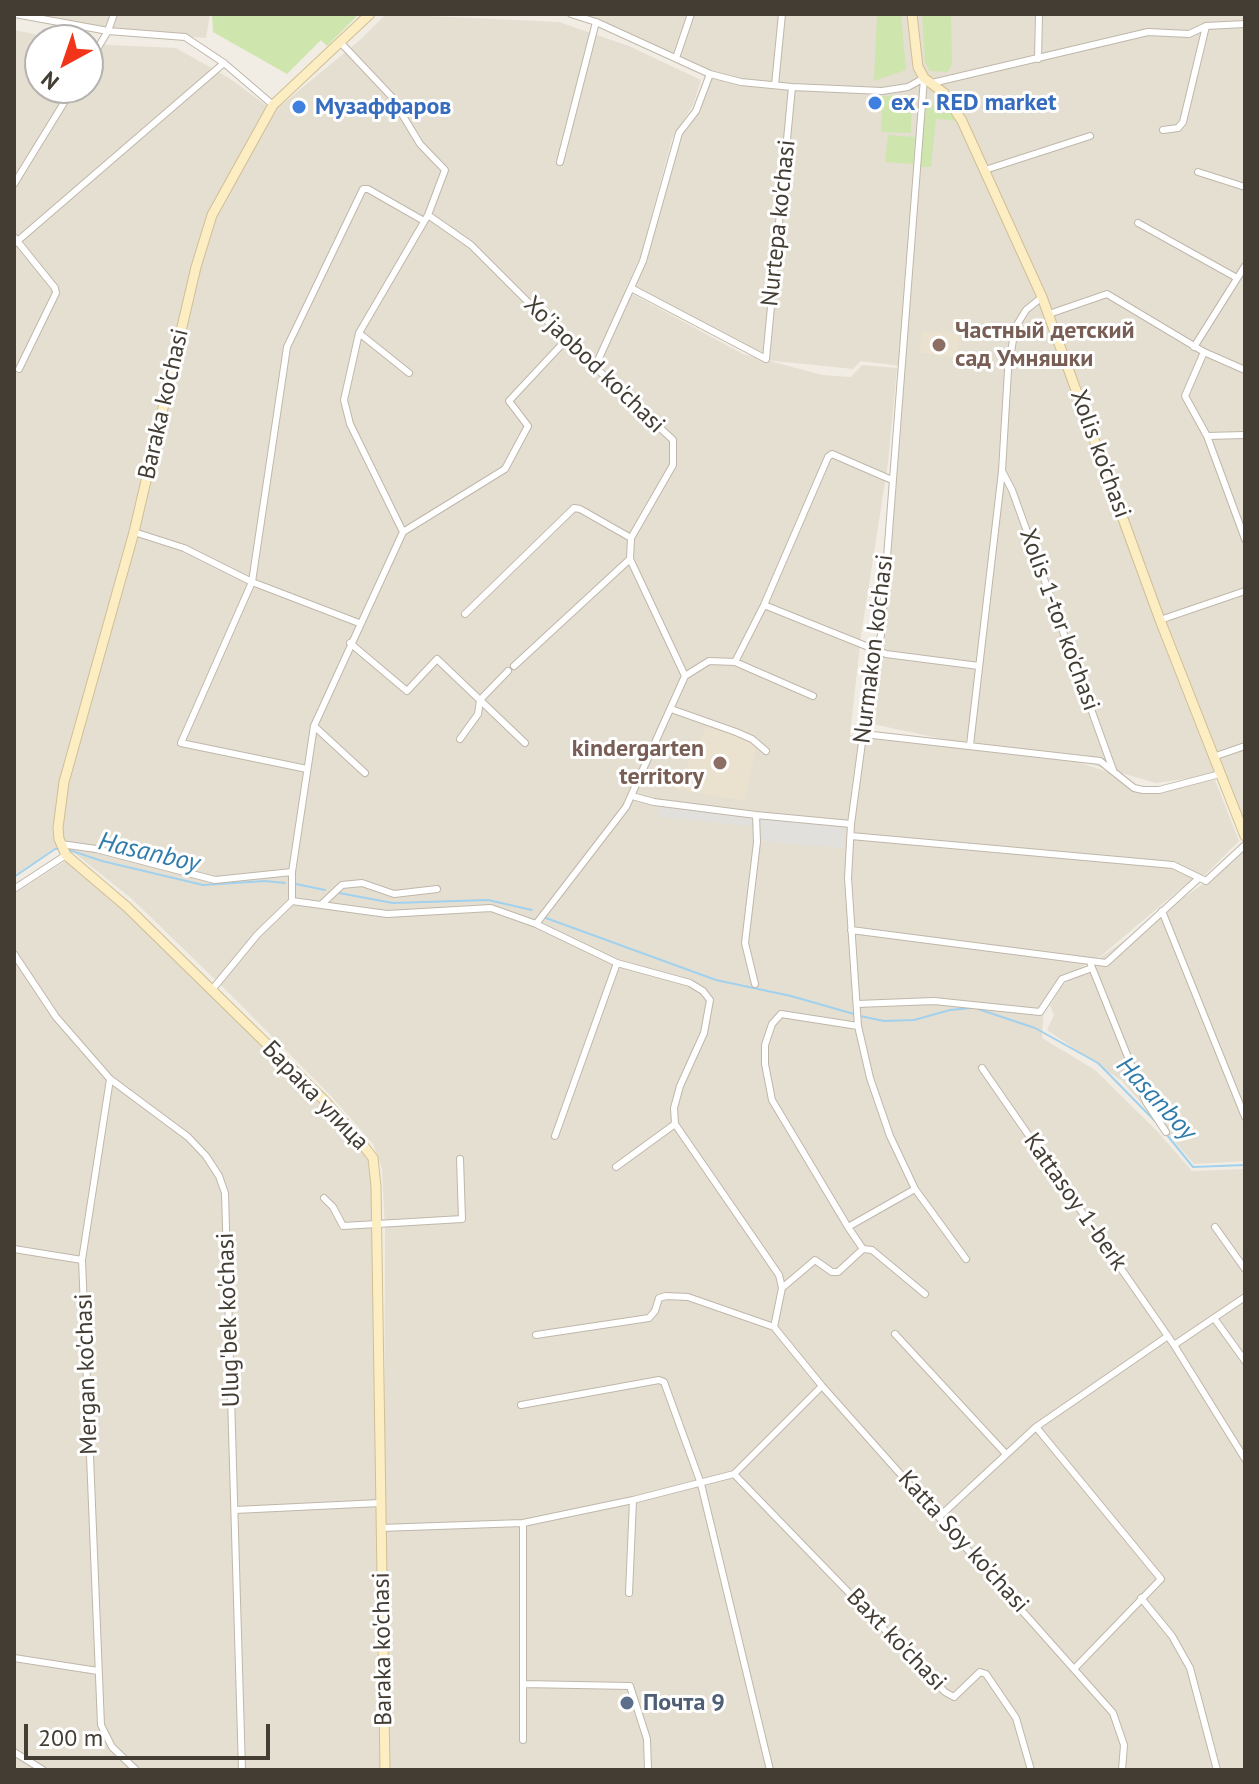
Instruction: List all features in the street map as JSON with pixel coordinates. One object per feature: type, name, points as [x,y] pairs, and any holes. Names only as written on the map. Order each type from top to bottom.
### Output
[{"type":"main road","name":"Baraka ko'chasi","points":[[64,851],[58,828],[64,782],[134,532],[205,232],[219,199],[273,105],[370,14]]},
{"type":"main road","name":"Nurmakon ko'chasi","points":[[912,14],[917,64],[927,81]]},
{"type":"main road","name":"Xolis ko'chasi","points":[[927,81],[944,93],[952,104],[1042,297],[1160,620],[1245,836]]},
{"type":"main road","name":"Барака улица","points":[[64,851],[127,907],[323,1099],[373,1158],[376,1172],[380,1528]]},
{"type":"main road","name":"Baraka ko'chasi","points":[[380,1528],[385,1770]]},
{"type":"street","points":[[15,14],[108,31],[185,37],[224,63],[273,105]]},
{"type":"street","points":[[104,38],[114,14]]},
{"type":"street","points":[[571,14],[596,22],[710,74],[741,82],[882,91],[1038,59],[1148,32],[1189,34],[1206,26],[1245,24]]},
{"type":"street","points":[[676,58],[691,14]]},
{"type":"street","points":[[775,85],[782,14]]},
{"type":"street","points":[[1038,59],[1039,14]]},
{"type":"street","points":[[560,162],[596,22]]},
{"type":"street","points":[[1163,130],[1178,128],[1183,122],[1206,26]]},
{"type":"street","points":[[341,43],[391,96],[420,144],[445,170],[426,218],[359,333],[344,400],[350,424],[403,532]]},
{"type":"street","points":[[19,369],[56,293],[15,240],[224,63]]},
{"type":"street","points":[[595,367],[643,261],[679,133],[696,111],[710,74]]},
{"type":"street","name":"Nurmakon ko'chasi","points":[[927,81],[881,635],[873,661],[851,824],[848,878],[858,1026],[870,1078],[890,1136],[915,1189],[966,1259]]},
{"type":"street","name":"Nurtepa ko'chasi","points":[[631,288],[766,359],[792,87]]},
{"type":"street","points":[[14,184],[63,104]]},
{"type":"street","points":[[985,170],[1090,136]]},
{"type":"street","points":[[1198,172],[1245,187]]},
{"type":"street","name":"Xo'jaobod ko'chasi","points":[[252,582],[287,347],[360,193],[368,189],[471,245],[673,440],[673,465],[631,538],[630,559],[685,676]]},
{"type":"street","points":[[1138,223],[1237,278]]},
{"type":"street","points":[[1194,347],[1245,266]]},
{"type":"street","points":[[1049,314],[1107,294],[1194,347],[1245,370]]},
{"type":"street","name":"Xolis 1-tor ko'chasi","points":[[970,745],[1002,471],[1008,370],[1015,328],[1026,310],[1042,297]]},
{"type":"street","points":[[359,333],[409,373]]},
{"type":"street","points":[[211,991],[257,935],[292,901],[292,872],[314,726],[403,532],[505,469],[528,426],[510,403],[511,398],[566,340]]},
{"type":"street","points":[[1204,352],[1185,396],[1207,436],[1245,539]]},
{"type":"street","points":[[1207,436],[1245,435]]},
{"type":"street","points":[[735,662],[764,605],[828,457],[832,454],[892,480]]},
{"type":"street","name":"Xolis 1-tor ko'chasi","points":[[1002,471],[1012,490],[1113,770]]},
{"type":"street","points":[[465,614],[574,508],[631,538]]},
{"type":"street","points":[[134,532],[184,548],[252,582],[359,623]]},
{"type":"street","points":[[460,739],[478,714],[480,700],[630,559]]},
{"type":"street","points":[[252,582],[181,743],[307,769]]},
{"type":"street","points":[[1160,620],[1245,591]]},
{"type":"street","points":[[764,605],[877,651],[979,666]]},
{"type":"street","points":[[350,643],[407,691],[437,659],[525,743]]},
{"type":"street","points":[[536,924],[632,796],[685,676],[709,661],[735,662],[813,696]]},
{"type":"street","points":[[671,709],[752,739],[766,751]]},
{"type":"street","points":[[314,726],[365,773]]},
{"type":"street","points":[[864,734],[1100,761],[1126,783],[1143,790],[1159,790],[1220,774]]},
{"type":"street","points":[[1213,757],[1245,746]]},
{"type":"street","points":[[632,796],[654,802],[851,824]]},
{"type":"street","points":[[755,984],[745,943],[757,842],[756,815]]},
{"type":"street","points":[[851,836],[1173,865],[1207,881],[1245,845]]},
{"type":"street","points":[[14,889],[64,851],[96,849],[215,880],[292,872]]},
{"type":"street","points":[[851,930],[1090,964],[1106,963],[1199,878]]},
{"type":"street","points":[[323,903],[342,885],[362,883],[394,894],[437,889]]},
{"type":"street","points":[[292,901],[387,914],[483,907],[536,924],[617,963],[690,983],[710,1000],[704,1033],[680,1086],[674,1108],[675,1124],[779,1275],[782,1288],[774,1327],[688,1297],[666,1296],[659,1298],[649,1318],[536,1335]]},
{"type":"street","points":[[1162,911],[1245,1117]]},
{"type":"street","name":"Ulug'bek ko'chasi","points":[[14,954],[56,1017],[110,1079],[188,1137],[206,1156],[219,1176],[225,1193],[242,1770]]},
{"type":"street","points":[[555,1136],[617,963]]},
{"type":"street","points":[[857,1004],[934,1001],[1040,1012],[1062,979],[1090,964]]},
{"type":"street","points":[[1090,964],[1146,1102],[1166,1132]]},
{"type":"street","points":[[858,1026],[781,1014],[772,1024],[765,1045],[765,1064],[772,1100],[863,1249]]},
{"type":"street","name":"Kattasoy 1-berk","points":[[982,1068],[1168,1336],[1245,1459]]},
{"type":"street","name":"Mergan ko'chasi","points":[[110,1079],[82,1260],[101,1725],[112,1747],[136,1770]]},
{"type":"street","points":[[616,1167],[675,1124]]},
{"type":"street","points":[[324,1198],[343,1226],[462,1219],[460,1159]]},
{"type":"street","points":[[848,1227],[915,1189]]},
{"type":"street","points":[[1215,1227],[1245,1269]]},
{"type":"street","points":[[14,1249],[82,1260]]},
{"type":"street","points":[[782,1288],[811,1261],[819,1261],[826,1268],[838,1272],[863,1249],[872,1250],[925,1294]]},
{"type":"street","points":[[1174,1345],[1245,1297]]},
{"type":"street","points":[[1214,1318],[1245,1361]]},
{"type":"street","name":"Katta Soy ko'chasi","points":[[774,1327],[822,1386],[1113,1713],[1124,1745],[1122,1770]]},
{"type":"street","points":[[895,1334],[1006,1454]]},
{"type":"street","points":[[940,1516],[1036,1427],[1168,1336]]},
{"type":"street","points":[[521,1405],[662,1380],[701,1484],[770,1770]]},
{"type":"street","points":[[380,1528],[523,1523],[633,1500],[734,1474],[822,1386]]},
{"type":"street","points":[[1036,1427],[1161,1579],[1074,1669]]},
{"type":"street","name":"Baxt ko'chasi","points":[[734,1474],[945,1692],[954,1697],[980,1672],[986,1674],[1016,1718],[1031,1770]]},
{"type":"street","points":[[629,1593],[633,1500]]},
{"type":"street","points":[[235,1510],[380,1503]]},
{"type":"street","points":[[523,1523],[523,1740]]},
{"type":"street","points":[[1141,1598],[1172,1636],[1190,1668],[1217,1770]]},
{"type":"street","points":[[14,1658],[98,1671]]},
{"type":"street","points":[[523,1684],[630,1686],[647,1739],[648,1770]]},
{"type":"street","points":[[14,1752],[43,1770]]},
{"type":"shaded area","points":[[15,14],[210,14],[206,38],[108,31],[104,30],[104,24],[70,24]]},
{"type":"shaded area","points":[[386,14],[559,22],[629,46],[701,80],[693,105],[672,139],[641,255],[625,290],[743,354],[765,360],[631,288],[643,261],[679,133],[696,111],[710,74],[571,14],[1245,14],[1245,836],[1219,774],[1156,783],[1072,759],[970,745],[868,723],[884,635],[901,366],[861,361],[853,369],[766,360],[822,375],[851,377],[862,365],[897,368],[888,463],[861,636],[850,735],[1075,761],[1111,773],[1137,789],[1215,780],[1239,841],[1205,875],[1192,879],[1101,956],[1058,981],[1044,1006],[1042,1038],[1095,1070],[1157,1131],[1192,1171],[1245,1169],[1245,1770],[389,1770],[384,1534],[385,1229],[382,1168],[373,1144],[330,1095],[229,993],[132,899],[72,851],[53,849],[14,876],[14,30],[24,32],[24,104],[104,104],[104,45],[176,48],[229,78],[274,111],[360,40]]},
{"type":"shaded area","name":"Частный детский сад Умняшки","points":[[922,332],[960,333],[956,358],[920,353]]},
{"type":"shaded area","name":"kindergarten territory","points":[[708,724],[739,735],[744,728],[758,738],[745,801],[675,789]]},
{"type":"shaded area","points":[[656,805],[845,824],[844,848],[751,840],[753,826],[660,817]]},
{"type":"shaded area","points":[[1245,845],[1245,1161],[1194,1164],[1122,1081],[1047,1030],[1054,1015],[1050,1006],[1062,985],[1207,881]]},
{"type":"shaded area","points":[[64,862],[70,862],[107,891],[354,1138],[368,1160],[372,1173],[383,1770],[14,1770],[14,894]]},
{"type":"green space","points":[[212,14],[359,14],[327,46],[321,40],[287,74],[213,32]]},
{"type":"green space","points":[[877,14],[901,14],[906,70],[874,81]]},
{"type":"green space","points":[[922,14],[951,14],[952,64],[948,72],[930,71],[925,62]]},
{"type":"green space","points":[[912,95],[911,133],[881,132],[882,96]]},
{"type":"green space","points":[[934,101],[950,108],[957,121],[936,119],[931,167],[920,167],[925,105]]},
{"type":"green space","points":[[888,135],[915,137],[913,164],[885,162]]},
{"type":"waterway","name":"Hasanboy","points":[[14,877],[55,849],[60,849]]},
{"type":"waterway","name":"Hasanboy","points":[[66,849],[102,861],[203,885],[265,881],[285,883]]},
{"type":"waterway","name":"Hasanboy","points":[[296,884],[325,890]]},
{"type":"waterway","name":"Hasanboy","points":[[339,893],[393,903],[488,900],[532,910]]},
{"type":"waterway","name":"Hasanboy","points":[[546,918],[716,980],[791,996],[854,1014]]},
{"type":"waterway","name":"Hasanboy","points":[[860,1016],[884,1021],[914,1020],[971,1008]]},
{"type":"waterway","name":"Hasanboy","points":[[978,1009],[1035,1028],[1098,1063],[1155,1121]]},
{"type":"waterway","name":"Hasanboy","points":[[1167,1135],[1193,1167],[1245,1165]]},
{"type":"place","name":"ex - RED market","points":[[875,103]]},
{"type":"place","name":"Музаффаров","points":[[299,107]]},
{"type":"place","name":"Частный детский сад Умняшки","points":[[939,345]]},
{"type":"place","name":"kindergarten territory","points":[[720,763]]},
{"type":"place","name":"Почта 9","points":[[627,1703]]}]
